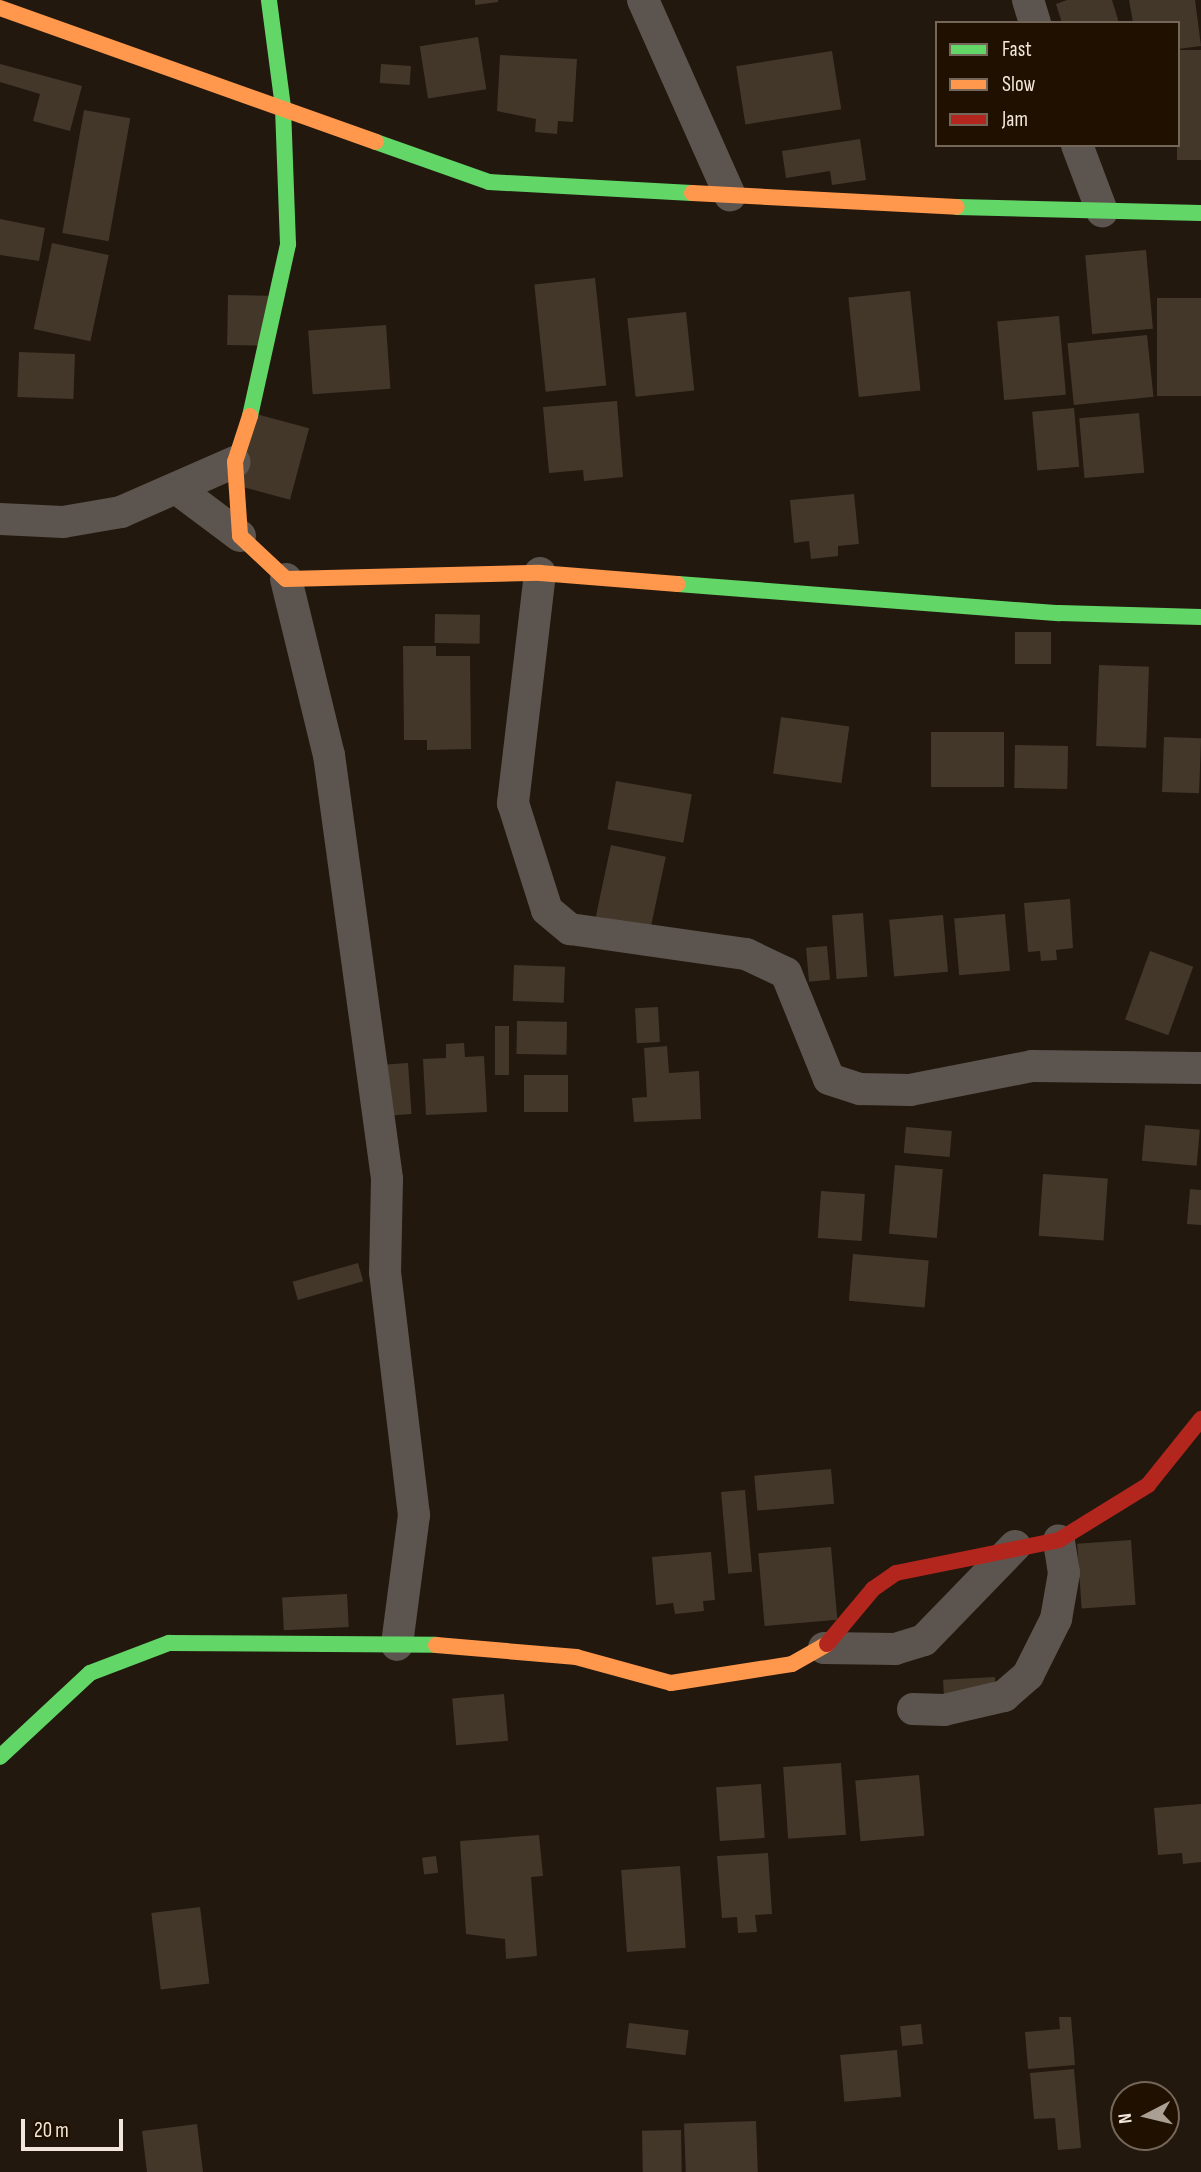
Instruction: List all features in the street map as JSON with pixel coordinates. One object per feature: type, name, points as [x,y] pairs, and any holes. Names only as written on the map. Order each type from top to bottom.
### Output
[{"type":"street","points":[[240,536],[235,462],[259,386],[288,244],[282,107],[269,0]]},
{"type":"street","points":[[643,0],[730,195]]},
{"type":"street","points":[[1028,0],[1034,21]]},
{"type":"street","points":[[0,8],[489,182],[730,195],[1201,213]]},
{"type":"street","points":[[1078,147],[1102,211]]},
{"type":"street","points":[[0,519],[63,522],[121,512],[235,462]]},
{"type":"street","points":[[176,488],[240,536],[286,579],[329,755],[387,1179],[385,1272],[414,1515],[397,1644]]},
{"type":"street","points":[[286,579],[540,573],[1059,613],[1201,617]]},
{"type":"street","points":[[540,573],[513,803],[547,910],[570,929],[746,954],[786,973],[829,1079],[860,1089],[910,1090],[1032,1066],[1201,1068]]},
{"type":"street","points":[[0,1757],[90,1673],[169,1643],[397,1644],[576,1657],[671,1684],[792,1664],[824,1648],[873,1589],[896,1573],[1015,1546],[1059,1540],[1148,1485],[1201,1419]]},
{"type":"street","points":[[913,1709],[944,1710],[1004,1696],[1028,1675],[1056,1619],[1064,1573],[1059,1540]]},
{"type":"street","points":[[824,1648],[895,1649],[924,1640],[1015,1546]]},
{"type":"building","points":[[475,0],[498,0],[498,2],[475,5]]},
{"type":"building","points":[[1067,0],[1112,0],[1118,21],[1061,21],[1056,4]]},
{"type":"building","points":[[1129,0],[1195,0],[1201,46],[1180,49],[1180,21],[1133,21]]},
{"type":"building","points":[[478,37],[486,89],[428,99],[420,46]]},
{"type":"building","points":[[1180,50],[1201,50],[1201,160],[1177,160],[1177,147],[1180,147]]},
{"type":"building","points":[[832,51],[841,109],[745,124],[736,66]]},
{"type":"building","points":[[500,55],[577,59],[573,122],[558,121],[557,134],[535,132],[536,119],[497,111]]},
{"type":"building","points":[[0,64],[82,86],[70,131],[33,121],[40,94],[0,82]]},
{"type":"building","points":[[381,64],[411,66],[410,85],[380,83]]},
{"type":"building","points":[[84,110],[130,118],[109,241],[62,233]]},
{"type":"building","points":[[860,139],[866,180],[832,185],[830,171],[786,178],[782,151]]},
{"type":"building","points":[[0,219],[45,228],[39,261],[0,255]]},
{"type":"building","points":[[52,243],[109,255],[90,341],[34,329]]},
{"type":"building","points":[[1146,250],[1153,329],[1092,334],[1085,255]]},
{"type":"building","points":[[595,278],[606,385],[546,392],[534,284]]},
{"type":"building","points":[[910,291],[920,390],[859,397],[848,297]]},
{"type":"building","points":[[228,295],[268,296],[267,346],[227,345]]},
{"type":"building","points":[[1157,298],[1201,298],[1201,396],[1157,396]]},
{"type":"building","points":[[686,312],[694,391],[636,397],[627,318]]},
{"type":"building","points":[[1059,316],[1066,395],[1004,400],[997,321]]},
{"type":"building","points":[[386,325],[390,389],[313,394],[308,330]]},
{"type":"building","points":[[1147,335],[1153,397],[1074,405],[1067,343]]},
{"type":"building","points":[[19,352],[75,354],[73,399],[17,397]]},
{"type":"building","points":[[617,401],[623,477],[584,481],[583,470],[549,473],[543,407]]},
{"type":"building","points":[[1074,408],[1079,467],[1037,470],[1032,412]]},
{"type":"building","points":[[1139,413],[1144,473],[1084,478],[1079,418]]},
{"type":"building","points":[[256,414],[309,428],[290,500],[237,485]]},
{"type":"building","points":[[854,494],[859,544],[838,546],[838,556],[811,559],[809,541],[794,543],[790,500]]},
{"type":"building","points":[[435,614],[480,615],[479,644],[434,643]]},
{"type":"building","points":[[1015,632],[1051,632],[1051,664],[1015,664]]},
{"type":"building","points":[[403,646],[436,646],[436,656],[470,656],[471,749],[427,750],[427,740],[404,740]]},
{"type":"building","points":[[1099,665],[1149,667],[1146,748],[1096,746]]},
{"type":"building","points":[[781,717],[849,727],[841,783],[773,773]]},
{"type":"building","points":[[931,732],[1004,732],[1004,787],[931,787]]},
{"type":"building","points":[[1164,737],[1201,738],[1199,793],[1162,792]]},
{"type":"building","points":[[1015,745],[1068,746],[1067,789],[1014,788]]},
{"type":"building","points":[[616,781],[692,794],[683,843],[607,829]]},
{"type":"building","points":[[611,845],[666,857],[651,928],[596,916]]},
{"type":"building","points":[[1070,899],[1073,948],[1056,950],[1057,960],[1041,961],[1040,951],[1028,952],[1024,903]]},
{"type":"building","points":[[863,913],[867,977],[837,979],[832,915]]},
{"type":"building","points":[[1005,914],[1010,971],[959,975],[954,918]]},
{"type":"building","points":[[943,915],[948,972],[894,976],[889,920]]},
{"type":"building","points":[[827,946],[830,980],[809,982],[806,948]]},
{"type":"building","points":[[1150,951],[1193,967],[1168,1035],[1125,1020]]},
{"type":"building","points":[[514,965],[565,967],[564,1003],[513,1001]]},
{"type":"building","points":[[658,1007],[660,1042],[637,1043],[635,1008]]},
{"type":"building","points":[[517,1021],[567,1022],[566,1055],[516,1054]]},
{"type":"building","points":[[495,1026],[509,1026],[509,1075],[495,1075]]},
{"type":"building","points":[[464,1043],[465,1057],[484,1056],[487,1112],[426,1115],[423,1059],[446,1058],[446,1044]]},
{"type":"building","points":[[667,1046],[669,1073],[699,1071],[701,1119],[634,1122],[632,1098],[647,1097],[644,1048]]},
{"type":"building","points":[[408,1063],[412,1114],[383,1116],[379,1065]]},
{"type":"building","points":[[524,1075],[568,1075],[568,1112],[524,1112]]},
{"type":"building","points":[[1145,1125],[1200,1130],[1197,1166],[1142,1161]]},
{"type":"building","points":[[906,1127],[952,1131],[950,1157],[904,1153]]},
{"type":"building","points":[[895,1165],[943,1169],[937,1238],[889,1234]]},
{"type":"building","points":[[1043,1174],[1108,1179],[1104,1240],[1039,1236]]},
{"type":"building","points":[[1190,1189],[1201,1190],[1201,1225],[1187,1224]]},
{"type":"building","points":[[821,1191],[865,1194],[862,1241],[818,1238]]},
{"type":"building","points":[[853,1254],[929,1261],[925,1307],[849,1301]]},
{"type":"building","points":[[358,1263],[363,1281],[298,1300],[293,1282]]},
{"type":"building","points":[[831,1469],[834,1504],[757,1511],[754,1476]]},
{"type":"building","points":[[745,1490],[752,1572],[728,1574],[721,1492]]},
{"type":"building","points":[[1131,1540],[1136,1605],[1082,1609],[1077,1544]]},
{"type":"building","points":[[831,1547],[837,1620],[765,1626],[758,1553]]},
{"type":"building","points":[[711,1552],[715,1600],[703,1601],[704,1611],[675,1614],[673,1603],[656,1605],[652,1557]]},
{"type":"building","points":[[347,1594],[349,1627],[284,1630],[282,1597]]},
{"type":"building","points":[[995,1677],[996,1696],[944,1699],[943,1680]]},
{"type":"building","points":[[504,1694],[508,1741],[456,1745],[452,1699]]},
{"type":"building","points":[[841,1763],[846,1835],[788,1839],[783,1767]]},
{"type":"building","points":[[919,1775],[924,1836],[861,1841],[855,1781]]},
{"type":"building","points":[[761,1784],[765,1838],[720,1841],[716,1787]]},
{"type":"building","points":[[1201,1804],[1201,1862],[1183,1864],[1182,1853],[1158,1855],[1154,1808]]},
{"type":"building","points":[[539,1835],[543,1876],[531,1877],[537,1956],[506,1959],[505,1939],[466,1934],[460,1841]]},
{"type":"building","points":[[768,1853],[772,1914],[755,1915],[757,1932],[738,1933],[737,1917],[722,1918],[717,1856]]},
{"type":"building","points":[[436,1856],[438,1873],[424,1875],[422,1858]]},
{"type":"building","points":[[680,1866],[686,1948],[627,1952],[621,1870]]},
{"type":"building","points":[[200,1907],[209,1983],[161,1989],[151,1913]]},
{"type":"building","points":[[1059,2017],[1071,2017],[1075,2065],[1028,2069],[1025,2032],[1060,2029]]},
{"type":"building","points":[[629,2023],[689,2030],[686,2055],[626,2048]]},
{"type":"building","points":[[921,2024],[923,2044],[902,2046],[900,2026]]},
{"type":"building","points":[[897,2050],[901,2097],[844,2102],[840,2055]]},
{"type":"building","points":[[1074,2069],[1081,2148],[1058,2150],[1055,2118],[1034,2119],[1030,2073]]},
{"type":"building","points":[[756,2121],[758,2172],[686,2172],[684,2124]]},
{"type":"building","points":[[197,2124],[203,2172],[147,2172],[142,2131]]},
{"type":"building","points":[[681,2130],[682,2172],[643,2172],[642,2131]]},
{"type":"traffic: fast","points":[[250,416],[288,244],[283,107],[269,0]]},
{"type":"traffic: fast","points":[[376,142],[489,182],[692,193]]},
{"type":"traffic: fast","points":[[957,207],[1201,213]]},
{"type":"traffic: fast","points":[[678,584],[1059,613],[1201,617]]},
{"type":"traffic: fast","points":[[0,1757],[90,1673],[169,1643],[436,1645]]},
{"type":"traffic: slow","points":[[0,8],[376,142]]},
{"type":"traffic: slow","points":[[692,193],[957,207]]},
{"type":"traffic: slow","points":[[250,416],[235,462],[240,536],[286,579],[540,573],[678,584]]},
{"type":"traffic: slow","points":[[436,1645],[576,1657],[671,1683],[792,1664],[827,1644]]},
{"type":"traffic: jam","points":[[827,1644],[873,1589],[896,1573],[1059,1540],[1148,1485],[1201,1419]]}]
